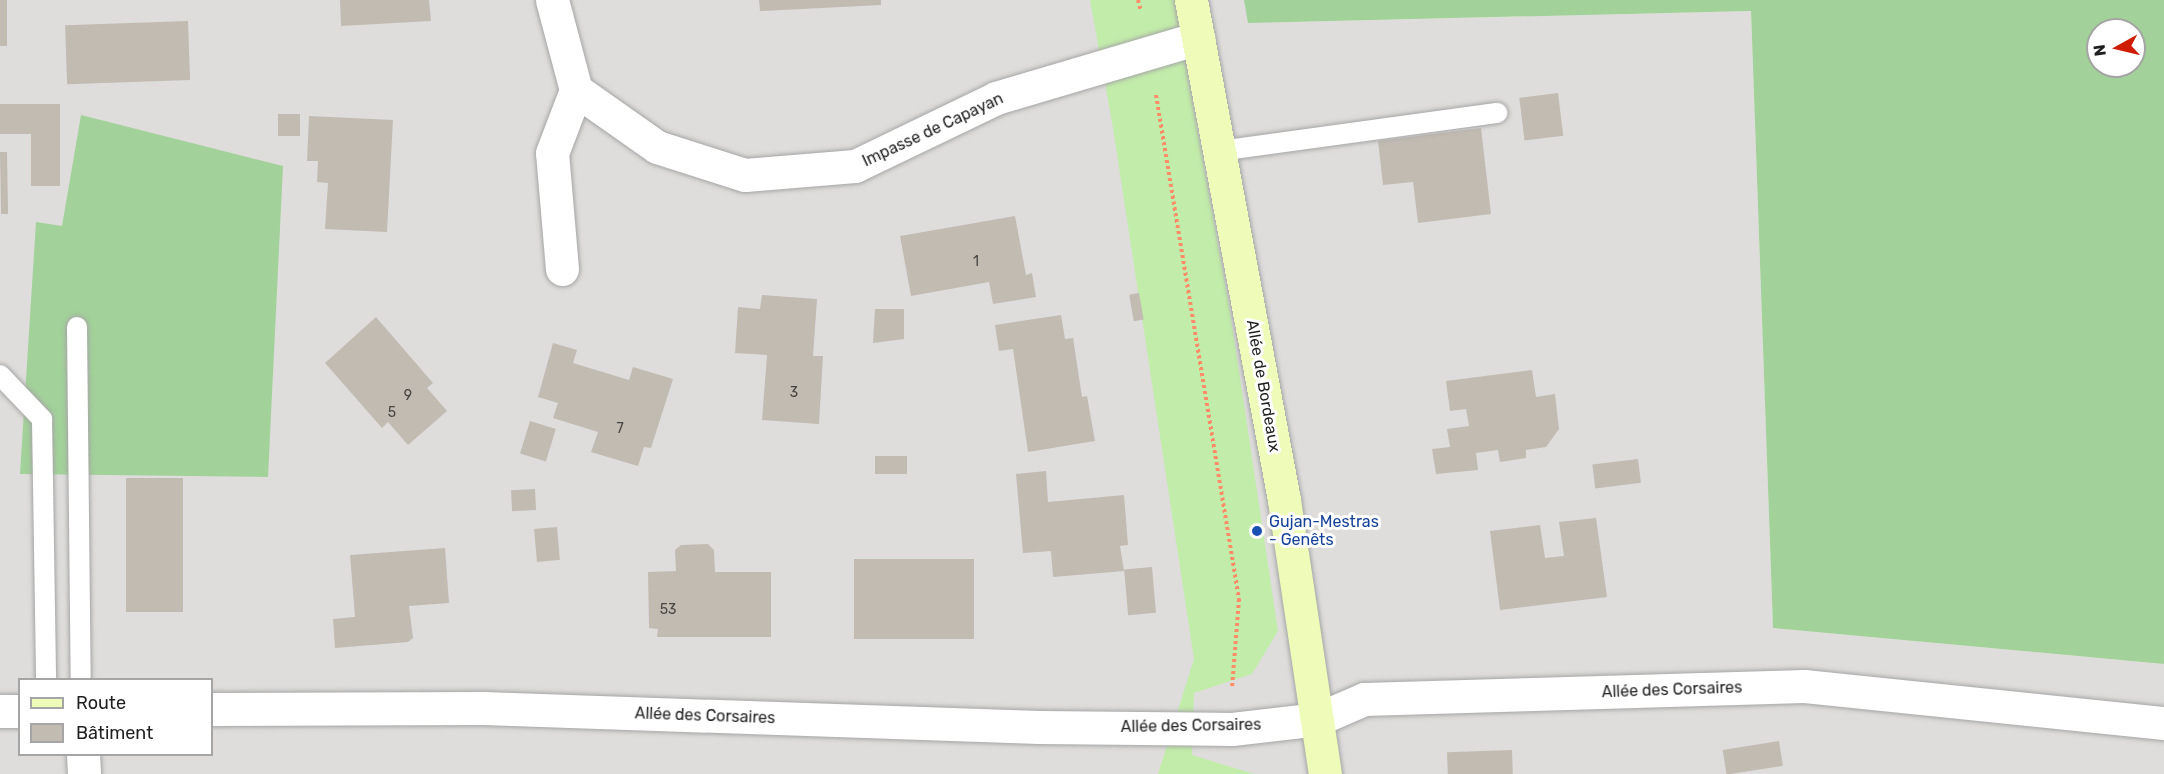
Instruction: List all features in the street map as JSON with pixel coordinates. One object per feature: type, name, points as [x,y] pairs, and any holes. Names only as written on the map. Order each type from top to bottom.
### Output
[{"type":"main road","name":"Allée de Bordeaux","points":[[1191,0],[1284,500],[1325,774]]},
{"type":"street","points":[[552,0],[576,90],[552,153],[562,269]]},
{"type":"street","name":"Impasse de Capayan","points":[[576,90],[657,147],[745,175],[855,166],[996,98],[1198,38]]},
{"type":"street","name":"Allée des Corsaires","points":[[213,709],[483,708],[1039,727],[1232,729],[1318,719],[1364,699],[1804,686],[2164,723]]},
{"type":"street","points":[[0,711],[18,711]]},
{"type":"street","points":[[83,756],[84,774]]},
{"type":"lane","points":[[1220,151],[1497,113]]},
{"type":"lane","points":[[77,327],[81,678]]},
{"type":"lane","points":[[0,375],[42,419],[46,678]]},
{"type":"path","points":[[1138,0],[1149,53],[1239,599],[1232,729]]},
{"type":"shaded area","points":[[0,0],[1244,0],[1249,23],[1751,11],[1773,628],[2164,664],[2164,774],[0,774]]},
{"type":"green space","points":[[1090,0],[1175,0],[1230,311],[1278,631],[1252,674],[1194,693],[1192,755],[1254,774],[1158,774],[1194,659],[1113,128]]},
{"type":"green space","points":[[1244,0],[2164,0],[2164,664],[1773,628],[1751,11],[1248,23]]},
{"type":"green space","points":[[81,115],[283,166],[268,477],[20,474],[36,222],[62,226]]},
{"type":"building","points":[[0,0],[7,0],[7,46],[0,46]]},
{"type":"building","points":[[340,0],[429,0],[431,21],[341,26]]},
{"type":"building","points":[[759,0],[881,0],[881,5],[760,11]]},
{"type":"building","points":[[188,21],[190,80],[67,84],[65,25]]},
{"type":"building","points":[[1558,93],[1563,136],[1525,140],[1519,98]]},
{"type":"building","points":[[0,104],[60,104],[60,186],[31,186],[31,134],[0,134]]},
{"type":"building","points":[[278,114],[300,114],[300,136],[278,136]]},
{"type":"building","points":[[309,116],[393,120],[387,232],[325,229],[328,183],[317,182],[318,161],[307,161]]},
{"type":"building","points":[[1481,128],[1491,214],[1418,223],[1413,182],[1383,185],[1378,141]]},
{"type":"building","points":[[0,152],[7,152],[8,214],[1,214]]},
{"type":"building","points":[[1015,216],[1026,275],[1032,273],[1036,297],[993,304],[989,282],[911,296],[900,236]]},
{"type":"building","points":[[1139,293],[1144,320],[1134,321],[1129,295]]},
{"type":"building","points":[[762,295],[817,299],[813,356],[823,356],[819,424],[762,420],[767,355],[735,353],[738,307],[760,309]]},
{"type":"building","points":[[875,309],[904,309],[904,339],[873,343]]},
{"type":"building","points":[[1061,315],[1065,339],[1073,338],[1082,397],[1087,396],[1095,441],[1028,452],[1013,349],[999,351],[995,325]]},
{"type":"building","points":[[376,317],[433,383],[427,388],[447,411],[408,445],[388,422],[382,428],[325,363]]},
{"type":"building","points":[[553,343],[577,350],[573,363],[629,380],[633,367],[673,379],[651,448],[644,447],[638,466],[591,452],[598,432],[553,418],[558,403],[538,397]]},
{"type":"building","points":[[1532,370],[1536,397],[1555,394],[1559,429],[1546,447],[1526,450],[1526,458],[1500,462],[1498,450],[1476,453],[1478,470],[1436,474],[1432,449],[1450,447],[1447,429],[1469,426],[1466,409],[1450,411],[1446,381]]},
{"type":"building","points":[[530,421],[556,429],[546,461],[520,454]]},
{"type":"building","points":[[875,456],[907,456],[907,474],[875,474]]},
{"type":"building","points":[[1638,459],[1641,483],[1595,488],[1592,465]]},
{"type":"building","points":[[1046,471],[1048,502],[1124,495],[1128,545],[1120,546],[1124,571],[1053,577],[1051,551],[1023,553],[1016,474]]},
{"type":"building","points":[[126,478],[183,478],[183,612],[126,612]]},
{"type":"building","points":[[535,489],[536,510],[512,511],[511,490]]},
{"type":"building","points":[[1596,518],[1607,597],[1500,610],[1490,531],[1540,525],[1545,558],[1564,556],[1559,522]]},
{"type":"building","points":[[557,527],[560,560],[537,562],[534,529]]},
{"type":"building","points":[[708,544],[714,550],[715,572],[771,572],[771,637],[657,637],[658,629],[649,628],[648,572],[676,571],[675,550],[681,545]]},
{"type":"building","points":[[445,548],[449,603],[409,606],[413,638],[408,642],[335,648],[333,619],[355,617],[350,555]]},
{"type":"building","points":[[854,559],[974,559],[974,639],[854,639]]},
{"type":"building","points":[[1152,567],[1156,613],[1128,615],[1124,569]]},
{"type":"building","points":[[1779,741],[1783,766],[1727,774],[1723,750]]},
{"type":"building","points":[[1512,750],[1513,774],[1448,774],[1447,752]]},
{"type":"place","name":"Gujan-Mestras - Genêts","points":[[1257,531]]}]
